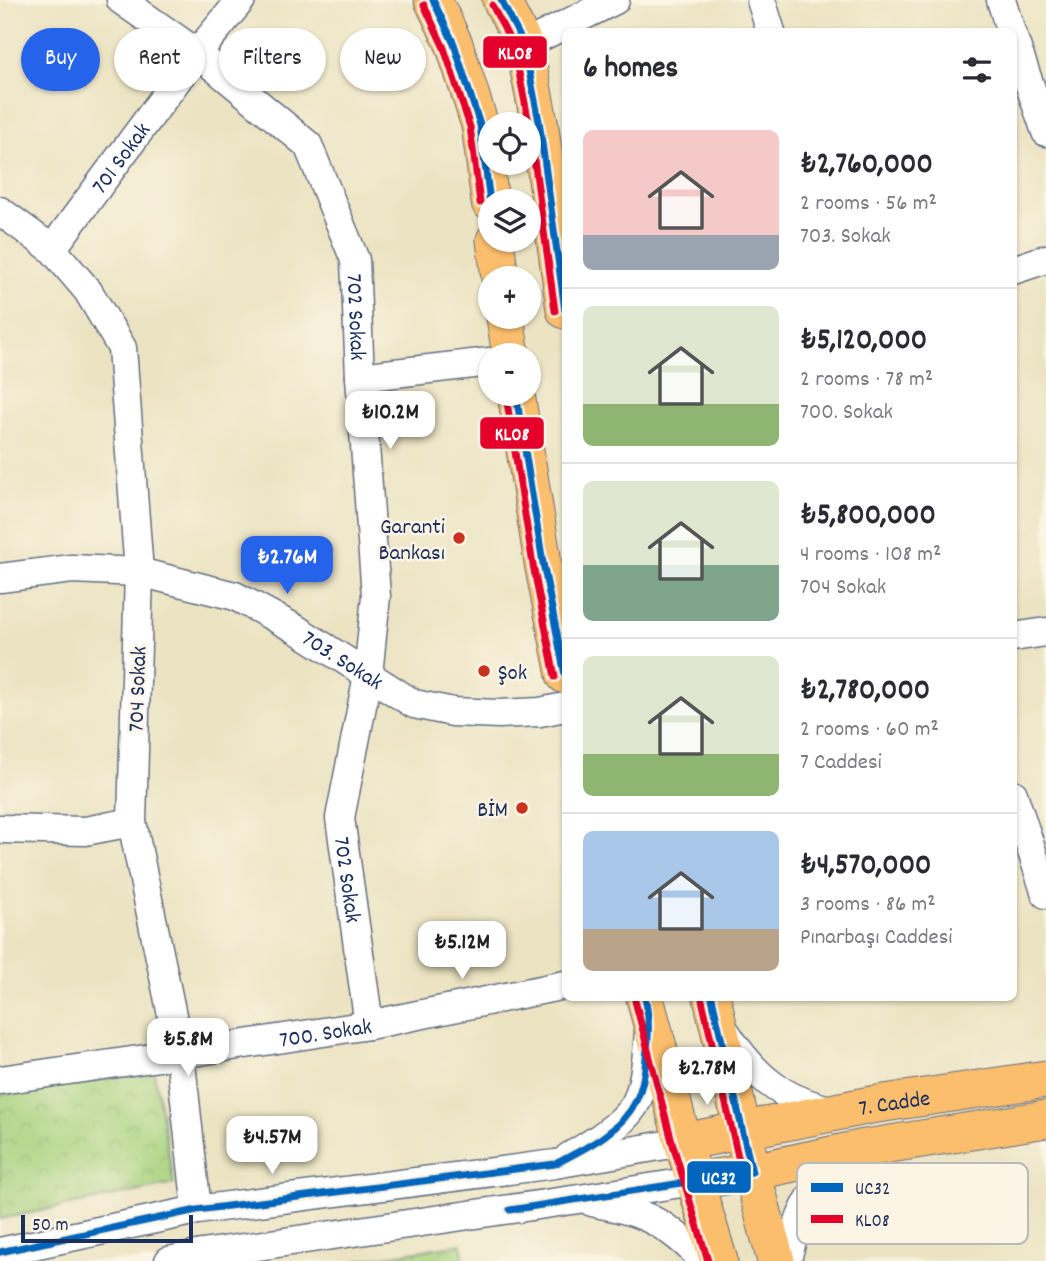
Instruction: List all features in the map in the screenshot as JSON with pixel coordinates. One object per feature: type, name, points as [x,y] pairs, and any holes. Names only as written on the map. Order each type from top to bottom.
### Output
[{"type":"main road","points":[[432,0],[454,44],[480,125],[488,189]]},
{"type":"main road","points":[[501,0],[524,45],[540,121],[562,287]]},
{"type":"main road","points":[[518,406],[542,563],[562,660]]},
{"type":"main road","points":[[648,1006],[683,1142],[719,1261]]},
{"type":"main road","points":[[714,1007],[752,1172],[776,1261]]},
{"type":"main road","name":"7. Cadde","points":[[683,1142],[838,1111],[1046,1079]]},
{"type":"main road","name":"7. Cadde","points":[[694,1181],[752,1172],[859,1149],[1046,1119]]},
{"type":"street","name":"702 Sokak","points":[[121,0],[161,28]]},
{"type":"street","name":"701 Sokak","points":[[205,43],[241,0]]},
{"type":"street","points":[[524,45],[615,0]]},
{"type":"street","points":[[761,0],[770,28]]},
{"type":"street","points":[[1001,0],[1011,28]]},
{"type":"street","points":[[1017,45],[1039,92],[1046,132]]},
{"type":"street","name":"702 Sokak","points":[[205,60],[308,145],[355,260],[360,377],[376,596],[368,675],[340,818],[369,1025]]},
{"type":"street","name":"701 Sokak","points":[[52,249],[169,91]]},
{"type":"street","name":"704 Sokak","points":[[0,211],[52,249],[88,291],[122,348],[139,572],[132,822],[180,1054],[197,1210]]},
{"type":"street","points":[[1017,269],[1046,259]]},
{"type":"street","points":[[360,377],[478,363]]},
{"type":"street","name":"703. Sokak","points":[[0,578],[72,569],[139,572],[234,596],[296,629],[414,704],[453,712],[499,714],[540,712],[562,708]]},
{"type":"street","points":[[1017,636],[1046,632]]},
{"type":"street","points":[[1017,806],[1046,894]]},
{"type":"street","points":[[0,830],[85,831],[132,822]]},
{"type":"street","name":"700. Sokak","points":[[0,1080],[369,1025],[562,986]]},
{"type":"street","points":[[555,1164],[600,1138],[634,1106],[645,1069],[648,1006]]},
{"type":"street","points":[[714,1007],[737,1049],[754,1070],[796,1099],[812,1106],[838,1111]]},
{"type":"street","points":[[0,1252],[197,1210],[555,1164],[683,1142]]},
{"type":"street","points":[[843,1163],[859,1149]]},
{"type":"street","points":[[169,1261],[694,1181]]},
{"type":"street","points":[[579,1199],[640,1214],[658,1223],[704,1261]]},
{"type":"street","points":[[787,1261],[797,1226]]},
{"type":"green space","points":[[154,1071],[174,1184],[0,1219],[0,1095]]},
{"type":"green space","points":[[461,1244],[464,1261],[357,1261]]},
{"type":"transit line","name":"UC32","points":[[433,0],[454,44],[480,125],[488,189]]},
{"type":"transit line","name":"UC32","points":[[501,0],[524,45],[539,121],[562,288]]},
{"type":"transit line","name":"KL08","points":[[424,5],[444,48],[470,127],[478,189]]},
{"type":"transit line","name":"KL08","points":[[492,5],[514,48],[529,123],[555,311]]},
{"type":"transit line","name":"KL08","points":[[508,406],[533,565],[555,677]]},
{"type":"transit line","name":"UC32","points":[[518,406],[543,563],[562,660]]},
{"type":"transit line","name":"KL08","points":[[635,1001],[673,1145],[708,1261]]},
{"type":"transit line","name":"UC32","points":[[0,1252],[197,1210],[555,1164],[611,1131],[636,1101],[643,1079],[648,1043],[645,1001]]},
{"type":"transit line","name":"KL08","points":[[702,1001],[739,1161]]},
{"type":"transit line","name":"UC32","points":[[510,1210],[752,1172],[713,1001]]},
{"type":"place","name":"Garanti Bankası","points":[[459,538]]},
{"type":"place","name":"Şok","points":[[484,671]]},
{"type":"place","name":"BİM","points":[[522,808]]}]
